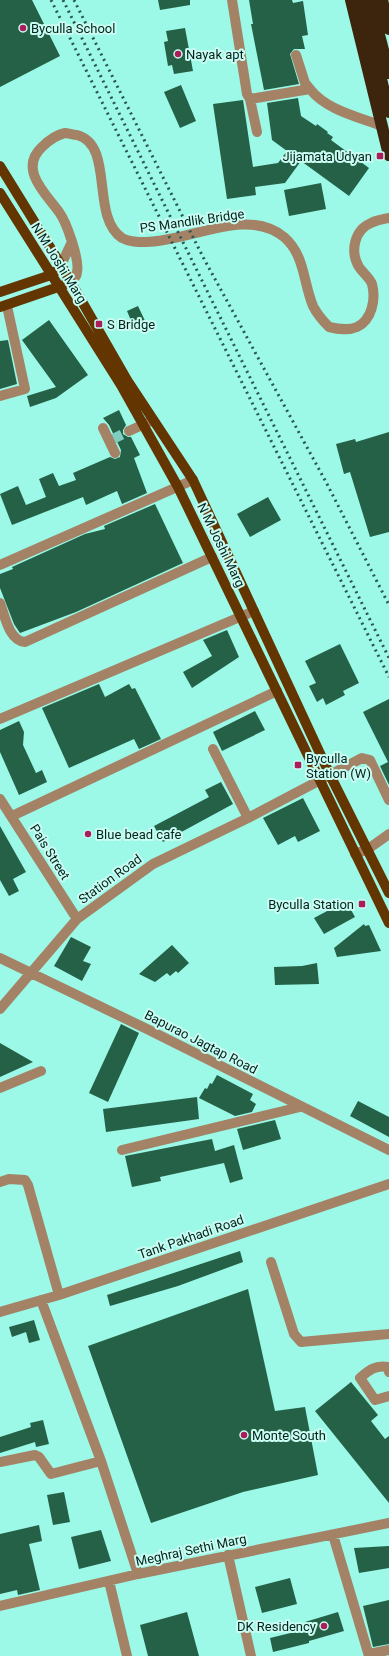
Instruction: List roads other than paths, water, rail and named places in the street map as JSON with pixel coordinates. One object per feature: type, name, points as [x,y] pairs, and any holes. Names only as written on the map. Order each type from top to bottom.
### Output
[{"type":"highway","points":[[351,0],[389,155]]},
{"type":"highway","points":[[362,0],[389,112]]},
{"type":"highway","points":[[370,0],[389,73]]},
{"type":"highway","points":[[382,0],[389,29]]},
{"type":"main road","name":"N M Joshi Marg","points":[[0,166],[153,420],[193,480],[330,775],[389,893]]},
{"type":"main road","name":"N M Joshi Marg","points":[[0,193],[121,385],[178,487],[389,923]]},
{"type":"main road","points":[[0,292],[51,275],[61,265]]},
{"type":"main road","points":[[3,307],[60,288],[71,282]]},
{"type":"main road","points":[[201,534],[214,528]]},
{"type":"street","points":[[232,0],[247,94],[250,99],[257,132]]},
{"type":"street","points":[[296,55],[305,83],[314,95],[329,106],[382,126]]},
{"type":"street","points":[[250,99],[310,89]]},
{"type":"street","name":"PS Mandlik Bridge","points":[[72,244],[66,223],[60,212],[41,191],[34,178],[33,164],[38,150],[49,140],[66,133],[80,136],[90,142],[96,153],[106,213],[114,230],[123,238],[135,242],[154,242],[247,224],[267,228],[284,237],[294,249],[301,261],[313,306],[329,327],[342,330],[357,327],[369,316],[374,297],[371,283],[359,267],[354,253],[356,236],[370,223],[389,218]]},
{"type":"street","points":[[61,265],[72,244]]},
{"type":"street","points":[[71,282],[77,272],[77,258],[72,244]]},
{"type":"street","points":[[0,396],[25,389],[3,307]]},
{"type":"street","points":[[129,431],[153,420]]},
{"type":"street","points":[[103,428],[111,440],[115,453]]},
{"type":"street","points":[[0,565],[193,480]]},
{"type":"street","points":[[0,603],[13,637],[19,641],[25,642],[212,557]]},
{"type":"street","points":[[0,719],[254,611]]},
{"type":"street","points":[[12,816],[277,691]]},
{"type":"street","points":[[214,749],[248,818]]},
{"type":"street","name":"Station Road","points":[[0,1009],[77,919],[153,864],[248,818],[362,758],[370,760],[389,800]]},
{"type":"street","name":"Pais Street","points":[[0,799],[77,919]]},
{"type":"street","points":[[355,854],[368,849],[389,834]]},
{"type":"street","name":"Bapurao Jagtap Road","points":[[0,958],[149,1030],[300,1107],[389,1150]]},
{"type":"street","points":[[0,1088],[40,1071]]},
{"type":"street","points":[[122,1150],[300,1107]]},
{"type":"street","points":[[0,1182],[18,1178],[25,1180],[28,1185],[59,1295]]},
{"type":"street","name":"Tank Pakhadi Road","points":[[0,1312],[59,1295],[389,1184]]},
{"type":"street","points":[[271,1262],[294,1334],[301,1342],[389,1334]]},
{"type":"street","points":[[41,1300],[101,1461],[138,1574]]},
{"type":"street","points":[[389,1372],[388,1367],[382,1366],[370,1369],[360,1378],[375,1400],[389,1396]]},
{"type":"street","points":[[0,1462],[35,1455],[39,1457],[50,1474],[101,1461]]},
{"type":"street","name":"Meghraj Sethi Marg","points":[[0,1606],[138,1574],[389,1523]]},
{"type":"street","points":[[333,1535],[369,1655],[389,1650]]},
{"type":"street","points":[[228,1555],[251,1656]]},
{"type":"street","points":[[109,1581],[127,1656]]},
{"type":"tunnel","points":[[113,439],[129,431]]},
{"type":"railway","points":[[51,0],[389,677]]},
{"type":"railway","points":[[63,0],[389,658]]},
{"type":"railway","points":[[74,0],[203,257],[326,482],[389,605]]},
{"type":"place","name":"Byculla School","points":[[23,28]]},
{"type":"place","name":"Nayak apt","points":[[178,54]]},
{"type":"place","name":"Jijamata Udyan","points":[[380,156]]},
{"type":"place","name":"S Bridge","points":[[99,324]]},
{"type":"place","name":"Byculla Station (W)","points":[[298,765]]},
{"type":"place","name":"Blue bead cafe","points":[[88,834]]},
{"type":"place","name":"Byculla Station","points":[[362,904]]},
{"type":"place","name":"Monte South","points":[[244,1435]]},
{"type":"place","name":"DK Residency","points":[[324,1626]]}]
